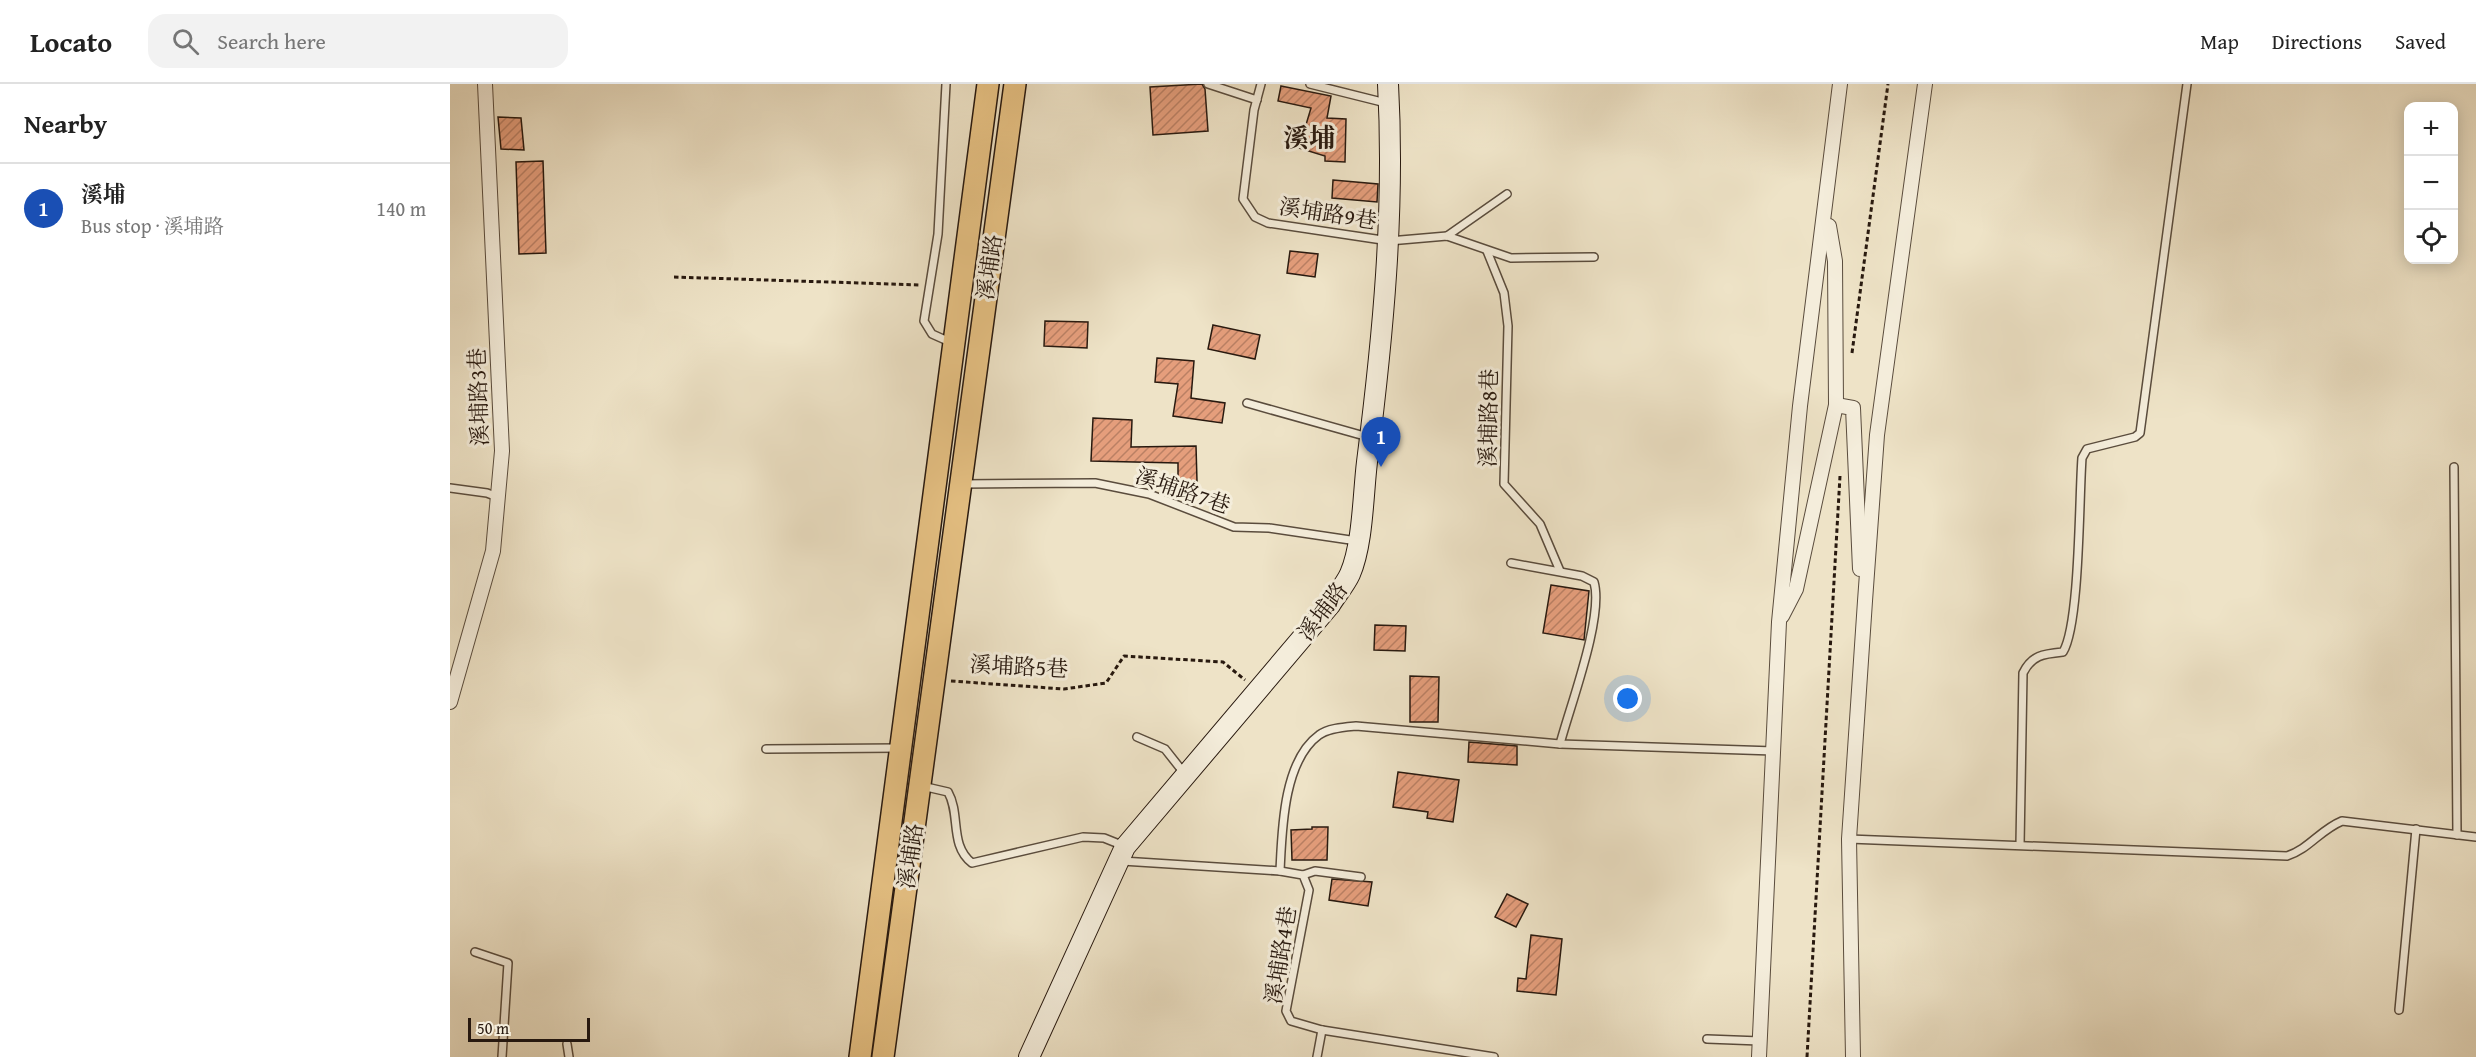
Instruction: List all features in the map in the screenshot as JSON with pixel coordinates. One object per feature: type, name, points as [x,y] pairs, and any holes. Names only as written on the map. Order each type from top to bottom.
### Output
[{"type":"main road","name":"溪埔路","points":[[860,1057],[988,84]]},
{"type":"main road","name":"溪埔路","points":[[883,1057],[1015,84]]},
{"type":"street","name":"溪埔路3巷","points":[[450,702],[494,551],[500,498],[502,451],[485,84]]},
{"type":"street","name":"溪埔路","points":[[1029,1057],[1121,854],[1330,605],[1350,574],[1357,541],[1370,438],[1389,241],[1388,84]]},
{"type":"street","points":[[1759,1057],[1779,622],[1800,406],[1826,212],[1840,84]]},
{"type":"street","points":[[1853,1057],[1849,839],[1864,601],[1877,435],[1925,84]]},
{"type":"street","points":[[1779,622],[1796,589],[1836,405],[1835,261],[1826,212]]},
{"type":"street","points":[[1836,405],[1853,408],[1860,566],[1864,601]]},
{"type":"lane","points":[[946,84],[938,234],[924,321],[932,334],[954,344]]},
{"type":"lane","points":[[1208,84],[1257,100]]},
{"type":"lane","name":"溪埔路9巷","points":[[1261,84],[1243,200],[1255,217],[1268,222],[1389,241],[1447,236]]},
{"type":"lane","points":[[1310,84],[1389,104]]},
{"type":"lane","points":[[2020,845],[2023,673],[2029,661],[2041,654],[2063,652],[2068,644],[2073,613],[2082,458],[2087,449],[2135,437],[2140,433],[2187,84]]},
{"type":"lane","points":[[1447,236],[1507,194]]},
{"type":"lane","points":[[1447,236],[1511,258],[1594,256]]},
{"type":"lane","name":"溪埔路8巷","points":[[1487,251],[1504,293],[1508,326],[1504,484],[1540,524],[1560,571]]},
{"type":"lane","points":[[1247,403],[1370,438]]},
{"type":"lane","points":[[2454,467],[2457,835]]},
{"type":"lane","name":"溪埔路7巷","points":[[960,484],[1095,483],[1149,494],[1234,527],[1269,528],[1357,541]]},
{"type":"lane","points":[[450,488],[487,493],[500,498]]},
{"type":"lane","points":[[1511,563],[1560,571],[1594,582],[1598,595],[1589,641],[1560,744]]},
{"type":"lane","points":[[1280,871],[1286,795],[1305,752],[1320,734],[1356,726],[1560,744],[1774,751]]},
{"type":"lane","points":[[1137,737],[1165,749],[1186,775]]},
{"type":"lane","points":[[766,749],[901,748]]},
{"type":"lane","points":[[919,786],[948,792],[955,804],[957,840],[964,856],[972,863],[1083,837],[1104,838],[1121,854]]},
{"type":"lane","points":[[1849,839],[2287,856],[2302,851],[2327,827],[2342,821],[2476,837]]},
{"type":"lane","points":[[2399,1010],[2416,829]]},
{"type":"lane","name":"溪埔路4巷","points":[[1121,854],[1303,875],[1309,890],[1286,1011],[1291,1021],[1322,1030],[1442,1054],[1494,1057]]},
{"type":"lane","points":[[1303,875],[1330,872],[1361,877]]},
{"type":"lane","points":[[475,951],[508,963],[501,1057]]},
{"type":"lane","points":[[1317,1057],[1322,1030]]},
{"type":"lane","points":[[1707,1039],[1760,1041]]},
{"type":"lane","points":[[567,1044],[569,1057]]},
{"type":"path","points":[[1851,359],[1888,84]]},
{"type":"path","points":[[674,277],[931,285]]},
{"type":"path","points":[[1808,1057],[1840,473]]},
{"type":"path","name":"溪埔路5巷","points":[[934,680],[1064,689],[1106,683],[1124,656],[1222,662],[1258,690]]},
{"type":"building","points":[[1202,84],[1205,89],[1208,131],[1153,135],[1150,87]]},
{"type":"building","points":[[1281,86],[1331,96],[1327,118],[1346,119],[1345,162],[1325,161],[1325,156],[1299,148],[1311,108],[1278,101]]},
{"type":"building","points":[[498,117],[521,118],[524,150],[501,149]]},
{"type":"building","points":[[543,161],[546,253],[519,254],[516,162]]},
{"type":"building","points":[[1333,180],[1378,184],[1377,202],[1332,198]]},
{"type":"building","points":[[1290,251],[1318,254],[1315,277],[1287,273]]},
{"type":"building","points":[[1045,321],[1088,322],[1087,348],[1044,346]]},
{"type":"building","points":[[1213,325],[1260,335],[1255,359],[1208,349]]},
{"type":"building","points":[[1157,358],[1194,361],[1191,398],[1225,403],[1222,423],[1173,416],[1178,384],[1155,382]]},
{"type":"building","points":[[1093,418],[1132,420],[1131,447],[1196,446],[1197,481],[1178,482],[1178,463],[1091,461]]},
{"type":"building","points":[[1551,585],[1589,591],[1584,640],[1543,633]]},
{"type":"building","points":[[1375,625],[1406,626],[1405,651],[1374,650]]},
{"type":"building","points":[[1410,676],[1439,677],[1438,722],[1410,722]]},
{"type":"building","points":[[1469,742],[1517,746],[1517,765],[1468,762]]},
{"type":"building","points":[[1398,772],[1459,780],[1453,822],[1427,818],[1428,812],[1393,807]]},
{"type":"building","points":[[1312,827],[1328,827],[1327,860],[1292,860],[1291,830],[1312,829]]},
{"type":"building","points":[[1332,879],[1372,882],[1368,906],[1329,900]]},
{"type":"building","points":[[1507,894],[1528,904],[1516,927],[1495,917]]},
{"type":"building","points":[[1531,935],[1562,939],[1556,995],[1517,991],[1518,978],[1526,979]]},
{"type":"place","name":"溪埔","points":[[1381,467]]},
{"type":"district","name":"溪埔","points":[[1309,137]]}]
